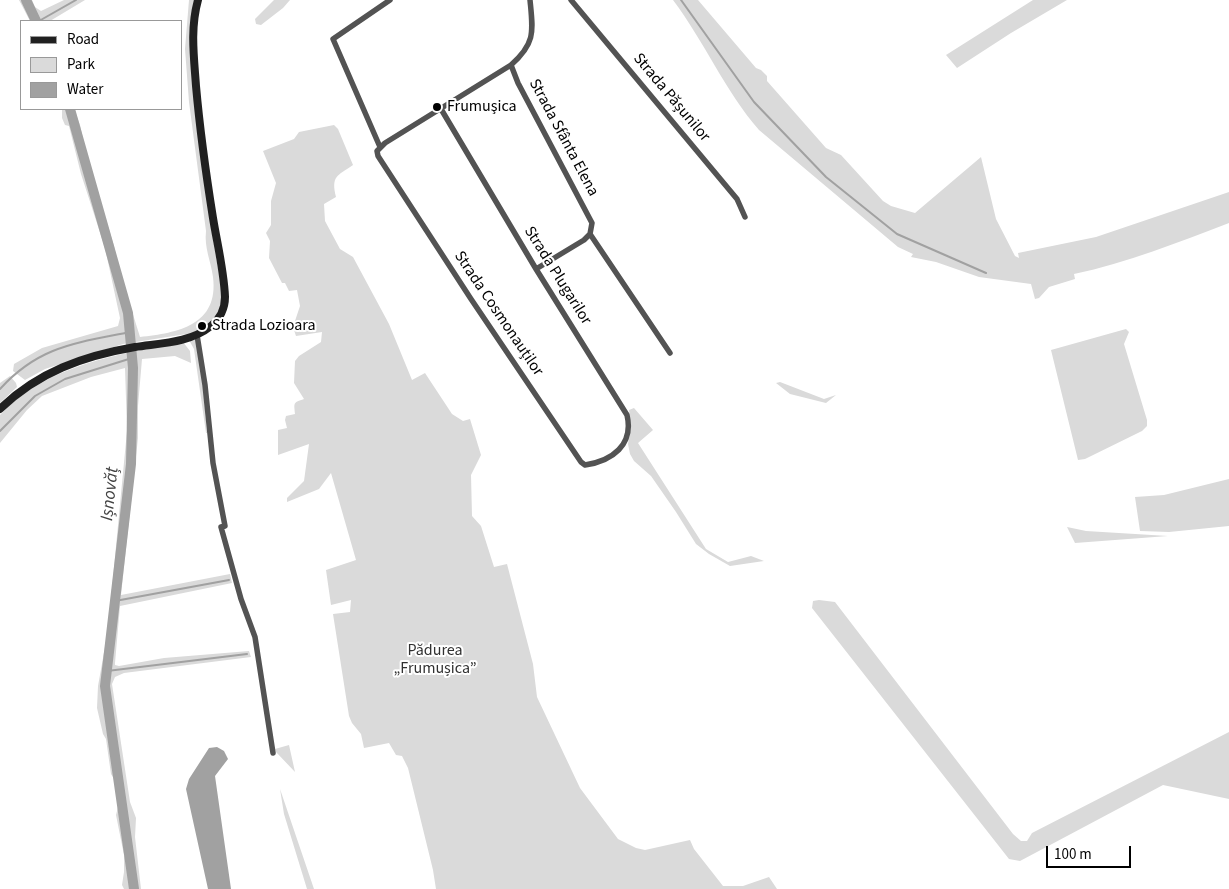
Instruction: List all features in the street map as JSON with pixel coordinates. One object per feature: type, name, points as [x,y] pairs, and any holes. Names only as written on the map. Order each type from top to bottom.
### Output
[{"type":"street","points":[[0,409],[26,386],[54,370],[124,349],[186,339],[197,335],[213,325],[220,317],[225,297],[204,158],[193,53],[194,16],[198,0]]},
{"type":"street","name":"Strada Cosmonauților","points":[[390,0],[333,39],[379,149],[378,156],[460,283],[580,462],[585,465],[611,457]]},
{"type":"street","points":[[379,149],[511,65],[525,51],[531,39],[530,0]]},
{"type":"street","name":"Strada Pășunilor","points":[[571,0],[736,199],[745,217]]},
{"type":"street","name":"Strada Sfânta Elena","points":[[511,65],[518,83],[592,222],[590,234]]},
{"type":"street","name":"Strada Plugarilor","points":[[440,109],[536,269],[627,415],[629,423],[626,441],[611,457]]},
{"type":"street","points":[[536,269],[584,240],[590,234],[670,353]]},
{"type":"street","points":[[197,335],[205,385],[212,462],[226,526],[221,527],[240,599],[255,637],[273,753]]},
{"type":"green space","points":[[19,0],[32,0],[35,7],[41,11],[64,0],[85,0],[52,20],[29,20]]},
{"type":"green space","points":[[189,0],[194,0],[191,19],[211,227],[222,292],[220,313],[204,328],[193,333],[123,344],[45,369],[25,380],[13,371],[14,364],[42,348],[118,326],[120,318],[105,248],[81,174],[69,126],[65,125],[62,118],[62,110],[74,110],[80,125],[87,158],[140,337],[168,333],[193,324],[203,316],[209,306],[213,293],[213,277],[206,243],[189,102],[185,49]]},
{"type":"green space","points":[[274,0],[290,0],[261,25],[256,24],[255,19]]},
{"type":"green space","points":[[673,0],[698,0],[756,68],[767,76],[767,81],[826,148],[841,155],[883,201],[891,206],[915,213],[981,157],[996,219],[1015,256],[1019,258],[1018,253],[1096,237],[1229,192],[1229,223],[1133,258],[1074,274],[1075,279],[1049,287],[1039,298],[1035,299],[1031,284],[979,277],[936,262],[911,257],[913,254],[898,247],[759,130],[725,83],[695,32]]},
{"type":"green space","points":[[1033,0],[1067,0],[957,68],[946,55]]},
{"type":"green space","name":"Pădurea „Frumușica”","points":[[334,125],[338,129],[353,165],[339,174],[335,181],[336,197],[324,204],[325,221],[340,249],[353,257],[389,324],[412,380],[425,373],[452,414],[463,421],[470,419],[481,455],[471,475],[472,516],[481,526],[494,567],[507,564],[533,664],[537,697],[580,788],[618,839],[636,848],[645,850],[690,840],[694,849],[723,886],[743,886],[769,877],[777,889],[436,889],[408,768],[402,756],[396,755],[389,743],[364,748],[361,734],[349,716],[333,614],[350,612],[351,600],[331,605],[326,570],[356,560],[331,473],[319,489],[287,502],[287,498],[304,481],[309,444],[278,455],[278,430],[287,428],[286,416],[295,414],[295,403],[304,399],[294,383],[295,361],[299,356],[321,342],[322,332],[296,336],[293,327],[300,306],[297,290],[289,291],[285,283],[282,283],[269,258],[270,241],[266,233],[271,225],[271,201],[276,183],[263,151],[294,139],[299,132]]},
{"type":"green space","points":[[1126,329],[1129,332],[1124,344],[1147,420],[1147,426],[1142,431],[1085,459],[1078,460],[1051,350]]},
{"type":"green space","points":[[196,339],[203,384],[207,433],[194,349],[189,340]]},
{"type":"green space","points":[[183,342],[190,351],[191,363],[175,356],[142,359],[138,406],[138,438],[121,595],[230,574],[232,583],[120,606],[115,665],[119,666],[164,658],[249,651],[251,657],[124,673],[115,677],[112,684],[130,802],[136,818],[135,837],[141,889],[124,889],[122,885],[124,855],[116,815],[118,807],[116,782],[111,774],[106,739],[97,708],[98,686],[108,630],[127,431],[125,368],[91,377],[42,396],[27,410],[0,443],[0,415],[18,398],[39,384],[61,373],[109,357]]},
{"type":"green space","points":[[10,376],[17,387],[0,403],[0,383]]},
{"type":"green space","points":[[780,382],[824,399],[836,395],[826,403],[790,394],[776,383]]},
{"type":"green space","points":[[634,408],[653,430],[638,443],[706,549],[728,562],[751,556],[764,561],[730,566],[696,544],[651,476],[634,461],[630,454],[628,444],[631,427],[629,410]]},
{"type":"green space","points":[[1229,479],[1229,526],[1169,532],[1140,531],[1135,497],[1164,495]]},
{"type":"green space","points":[[1067,527],[1086,531],[1168,536],[1075,543]]},
{"type":"green space","points":[[813,601],[835,602],[1013,834],[1021,841],[1027,841],[1032,833],[1229,732],[1229,799],[1163,785],[1020,861],[1009,859],[812,608]]},
{"type":"green space","points":[[289,745],[295,772],[275,749]]},
{"type":"green space","points":[[280,789],[314,889],[307,889],[284,814]]},
{"type":"water","points":[[217,747],[224,751],[228,759],[215,776],[231,889],[208,889],[186,789],[189,779],[209,748]]},
{"type":"waterway","name":"Ișnovăț","points":[[26,0],[36,20]]},
{"type":"waterway","points":[[41,20],[76,0]]},
{"type":"waterway","points":[[681,0],[754,102],[826,177],[897,234],[986,273]]},
{"type":"waterway","name":"Ișnovăț","points":[[70,110],[128,313],[133,368],[131,464],[105,686],[134,889]]},
{"type":"waterway","points":[[0,389],[29,363],[59,348],[130,332]]},
{"type":"waterway","points":[[0,431],[35,396],[65,379],[132,358]]},
{"type":"waterway","points":[[115,601],[229,580]]},
{"type":"waterway","points":[[107,671],[247,654]]},
{"type":"place","name":"Frumuşica","points":[[437,107]]},
{"type":"place","name":"Strada Lozioara","points":[[202,326]]}]
